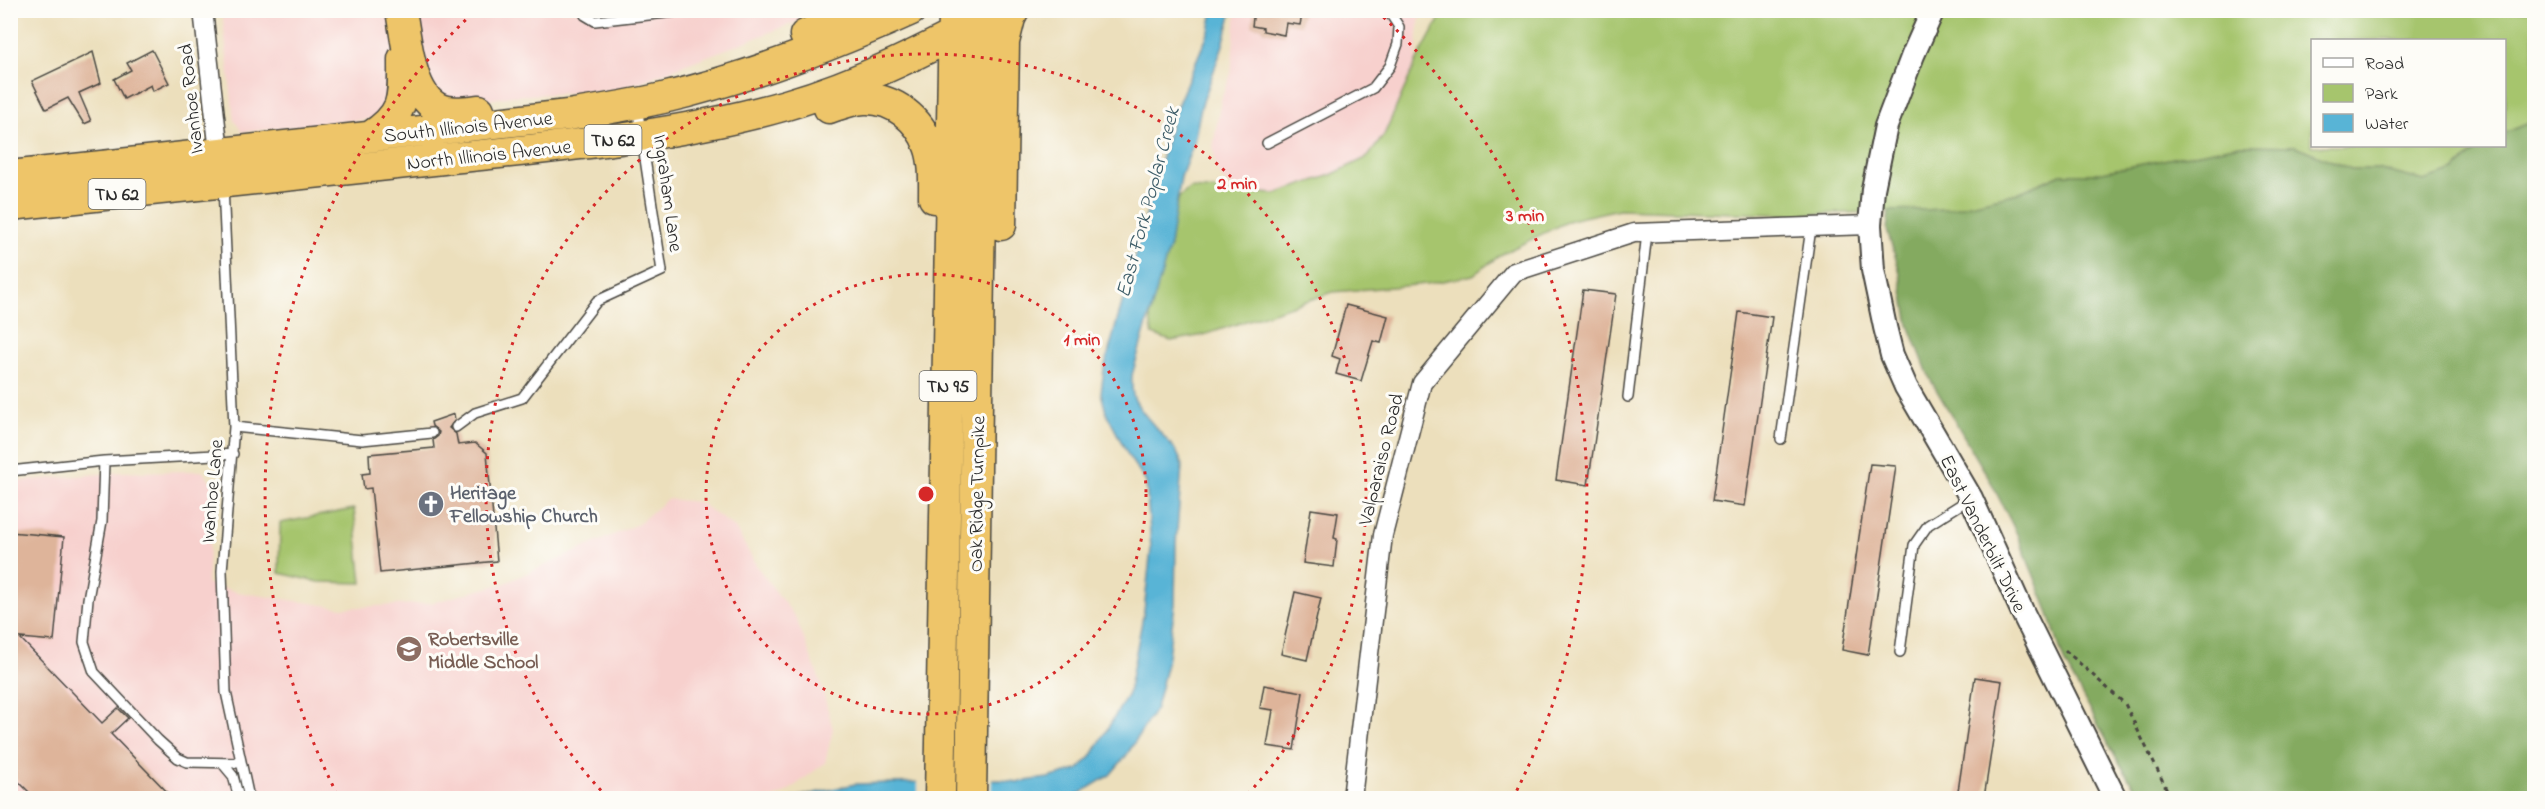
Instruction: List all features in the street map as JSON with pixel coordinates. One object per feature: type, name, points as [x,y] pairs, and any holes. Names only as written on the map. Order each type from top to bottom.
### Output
[{"type":"highway","points":[[704,86],[746,57],[819,30],[857,10]]},
{"type":"highway","name":"South Illinois Avenue","points":[[10,176],[568,115],[637,104],[760,70],[842,40],[911,10]]},
{"type":"highway","points":[[974,592],[997,415],[1004,42],[1014,10]]},
{"type":"highway","points":[[401,11],[416,84],[427,102],[445,111],[465,112],[550,102],[637,104]]},
{"type":"highway","points":[[371,136],[388,125],[401,107],[403,86],[401,11]]},
{"type":"highway","name":"Oak Ridge Turnpike","points":[[971,798],[974,592],[990,13]]},
{"type":"highway","name":"North Illinois Avenue","points":[[10,206],[642,136],[725,121],[787,105],[858,80],[894,65],[953,23],[990,13]]},
{"type":"highway","name":"Oak Ridge Turnpike","points":[[940,798],[950,314],[953,23]]},
{"type":"highway","points":[[725,121],[798,116],[865,99],[882,100],[904,111],[919,127],[930,147],[937,251],[950,314]]},
{"type":"street","name":"Ivanhoe Road","points":[[203,10],[223,183]]},
{"type":"street","name":"East Vanderbilt Drive","points":[[1933,10],[1912,55],[1886,126],[1873,189],[1870,225],[1873,270],[1892,355],[1906,387],[1971,498],[2023,613],[2115,798]]},
{"type":"street","name":"Valparaiso Road","points":[[1352,798],[1383,535],[1422,383],[1514,272],[1634,233],[1870,225]]},
{"type":"lane","points":[[583,10],[585,15],[595,21],[693,10]]},
{"type":"lane","points":[[1267,143],[1373,88],[1390,66],[1398,44],[1399,27],[1388,10]]},
{"type":"lane","name":"Ingraham Lane","points":[[459,426],[475,413],[522,398],[597,301],[662,271],[637,104]]},
{"type":"lane","name":"Ivanhoe Lane","points":[[223,183],[234,427],[222,571],[223,630],[226,692],[239,763],[249,798]]},
{"type":"lane","points":[[1781,440],[1811,228]]},
{"type":"lane","points":[[1628,397],[1647,233]]},
{"type":"lane","points":[[234,427],[303,432],[362,440],[432,433]]},
{"type":"lane","points":[[10,471],[104,461],[233,454]]},
{"type":"lane","points":[[104,461],[102,521],[88,599],[84,642],[94,672],[178,758],[187,762],[239,763]]},
{"type":"lane","points":[[1900,652],[1914,545],[1928,525],[1971,498]]},
{"type":"lane","points":[[223,764],[233,776],[239,798]]},
{"type":"path","points":[[2057,643],[2126,704],[2172,798]]},
{"type":"shaded area","points":[[222,11],[826,11],[637,83],[610,91],[513,96],[371,119],[242,132],[234,120]]},
{"type":"shaded area","points":[[1236,11],[1423,11],[1419,22],[1416,62],[1384,135],[1368,157],[1331,175],[1275,194],[1242,193],[1223,180],[1216,168],[1213,147],[1221,99],[1231,74]]},
{"type":"shaded area","name":"Robertsville Middle School","points":[[202,471],[213,484],[207,583],[237,592],[343,608],[431,603],[505,583],[638,524],[667,499],[699,502],[735,528],[758,568],[796,618],[820,680],[833,729],[825,763],[788,791],[774,798],[11,798],[10,482],[122,472]]},
{"type":"green space","points":[[1444,11],[2534,11],[2534,121],[2506,133],[2506,39],[2311,39],[2311,147],[2479,147],[2455,171],[2424,181],[2377,169],[2351,169],[2295,146],[2240,145],[2092,174],[2061,174],[2018,193],[1949,209],[1793,215],[1619,209],[1570,220],[1502,254],[1473,275],[1427,284],[1333,292],[1204,335],[1171,341],[1152,334],[1150,315],[1170,245],[1179,197],[1191,188],[1275,194],[1331,175],[1368,157],[1384,135],[1416,62]]},
{"type":"green space","points":[[2534,121],[2534,798],[2141,798],[2065,664],[2047,608],[2017,534],[1991,482],[1930,379],[1909,325],[1899,269],[1887,230],[1889,211],[1949,209],[2018,193],[2061,174],[2092,174],[2240,145],[2295,146],[2351,169],[2377,169],[2424,181],[2455,171],[2479,147],[2506,147],[2506,133]]},
{"type":"green space","points":[[354,509],[362,583],[319,582],[279,573],[280,523]]},
{"type":"water","name":"East Fork Poplar Creek","points":[[1213,11],[1232,11],[1223,45],[1201,107],[1194,142],[1181,177],[1170,245],[1132,375],[1134,398],[1175,450],[1182,466],[1176,544],[1175,604],[1167,663],[1156,708],[1126,756],[1110,775],[1072,798],[793,798],[855,784],[1001,780],[1018,782],[1048,778],[1077,770],[1091,757],[1128,694],[1144,611],[1151,549],[1146,482],[1129,457],[1106,412],[1101,393],[1104,369],[1174,113],[1209,31]]},
{"type":"pier","points":[[992,777],[991,798],[918,798],[918,780]]},
{"type":"building","points":[[1254,10],[1303,10],[1300,25],[1286,23],[1284,35],[1263,31],[1263,28],[1252,26]]},
{"type":"building","points":[[152,50],[169,83],[153,91],[151,85],[124,99],[114,79],[131,70],[127,63]]},
{"type":"building","points":[[93,52],[101,83],[79,93],[91,121],[84,124],[68,98],[46,109],[32,81]]},
{"type":"building","points":[[1583,290],[1616,294],[1588,485],[1556,480]]},
{"type":"building","points":[[1346,305],[1388,316],[1381,343],[1373,341],[1361,381],[1336,374],[1340,359],[1332,356]]},
{"type":"building","points":[[1739,312],[1772,317],[1745,506],[1712,501]]},
{"type":"building","points":[[454,414],[455,420],[449,428],[456,434],[458,445],[475,443],[487,453],[497,561],[380,573],[371,488],[364,489],[362,474],[370,473],[369,454],[434,448],[433,440],[439,432],[431,422]]},
{"type":"building","points":[[1870,464],[1896,466],[1868,655],[1842,650]]},
{"type":"building","points":[[1311,509],[1338,513],[1334,538],[1337,539],[1334,567],[1303,563]]},
{"type":"building","points":[[10,532],[64,537],[54,641],[20,638],[102,723],[118,708],[128,718],[111,734],[173,798],[35,798],[10,773]]},
{"type":"building","points":[[1295,592],[1321,598],[1307,660],[1281,654]]},
{"type":"building","points":[[1975,677],[2002,681],[1984,798],[1957,798]]},
{"type":"building","points":[[1264,685],[1303,692],[1294,750],[1267,746],[1273,710],[1260,708]]},
{"type":"place","name":"Heritage Fellowship Church","points":[[431,504]]},
{"type":"place","name":"Robertsville Middle School","points":[[409,649]]}]
